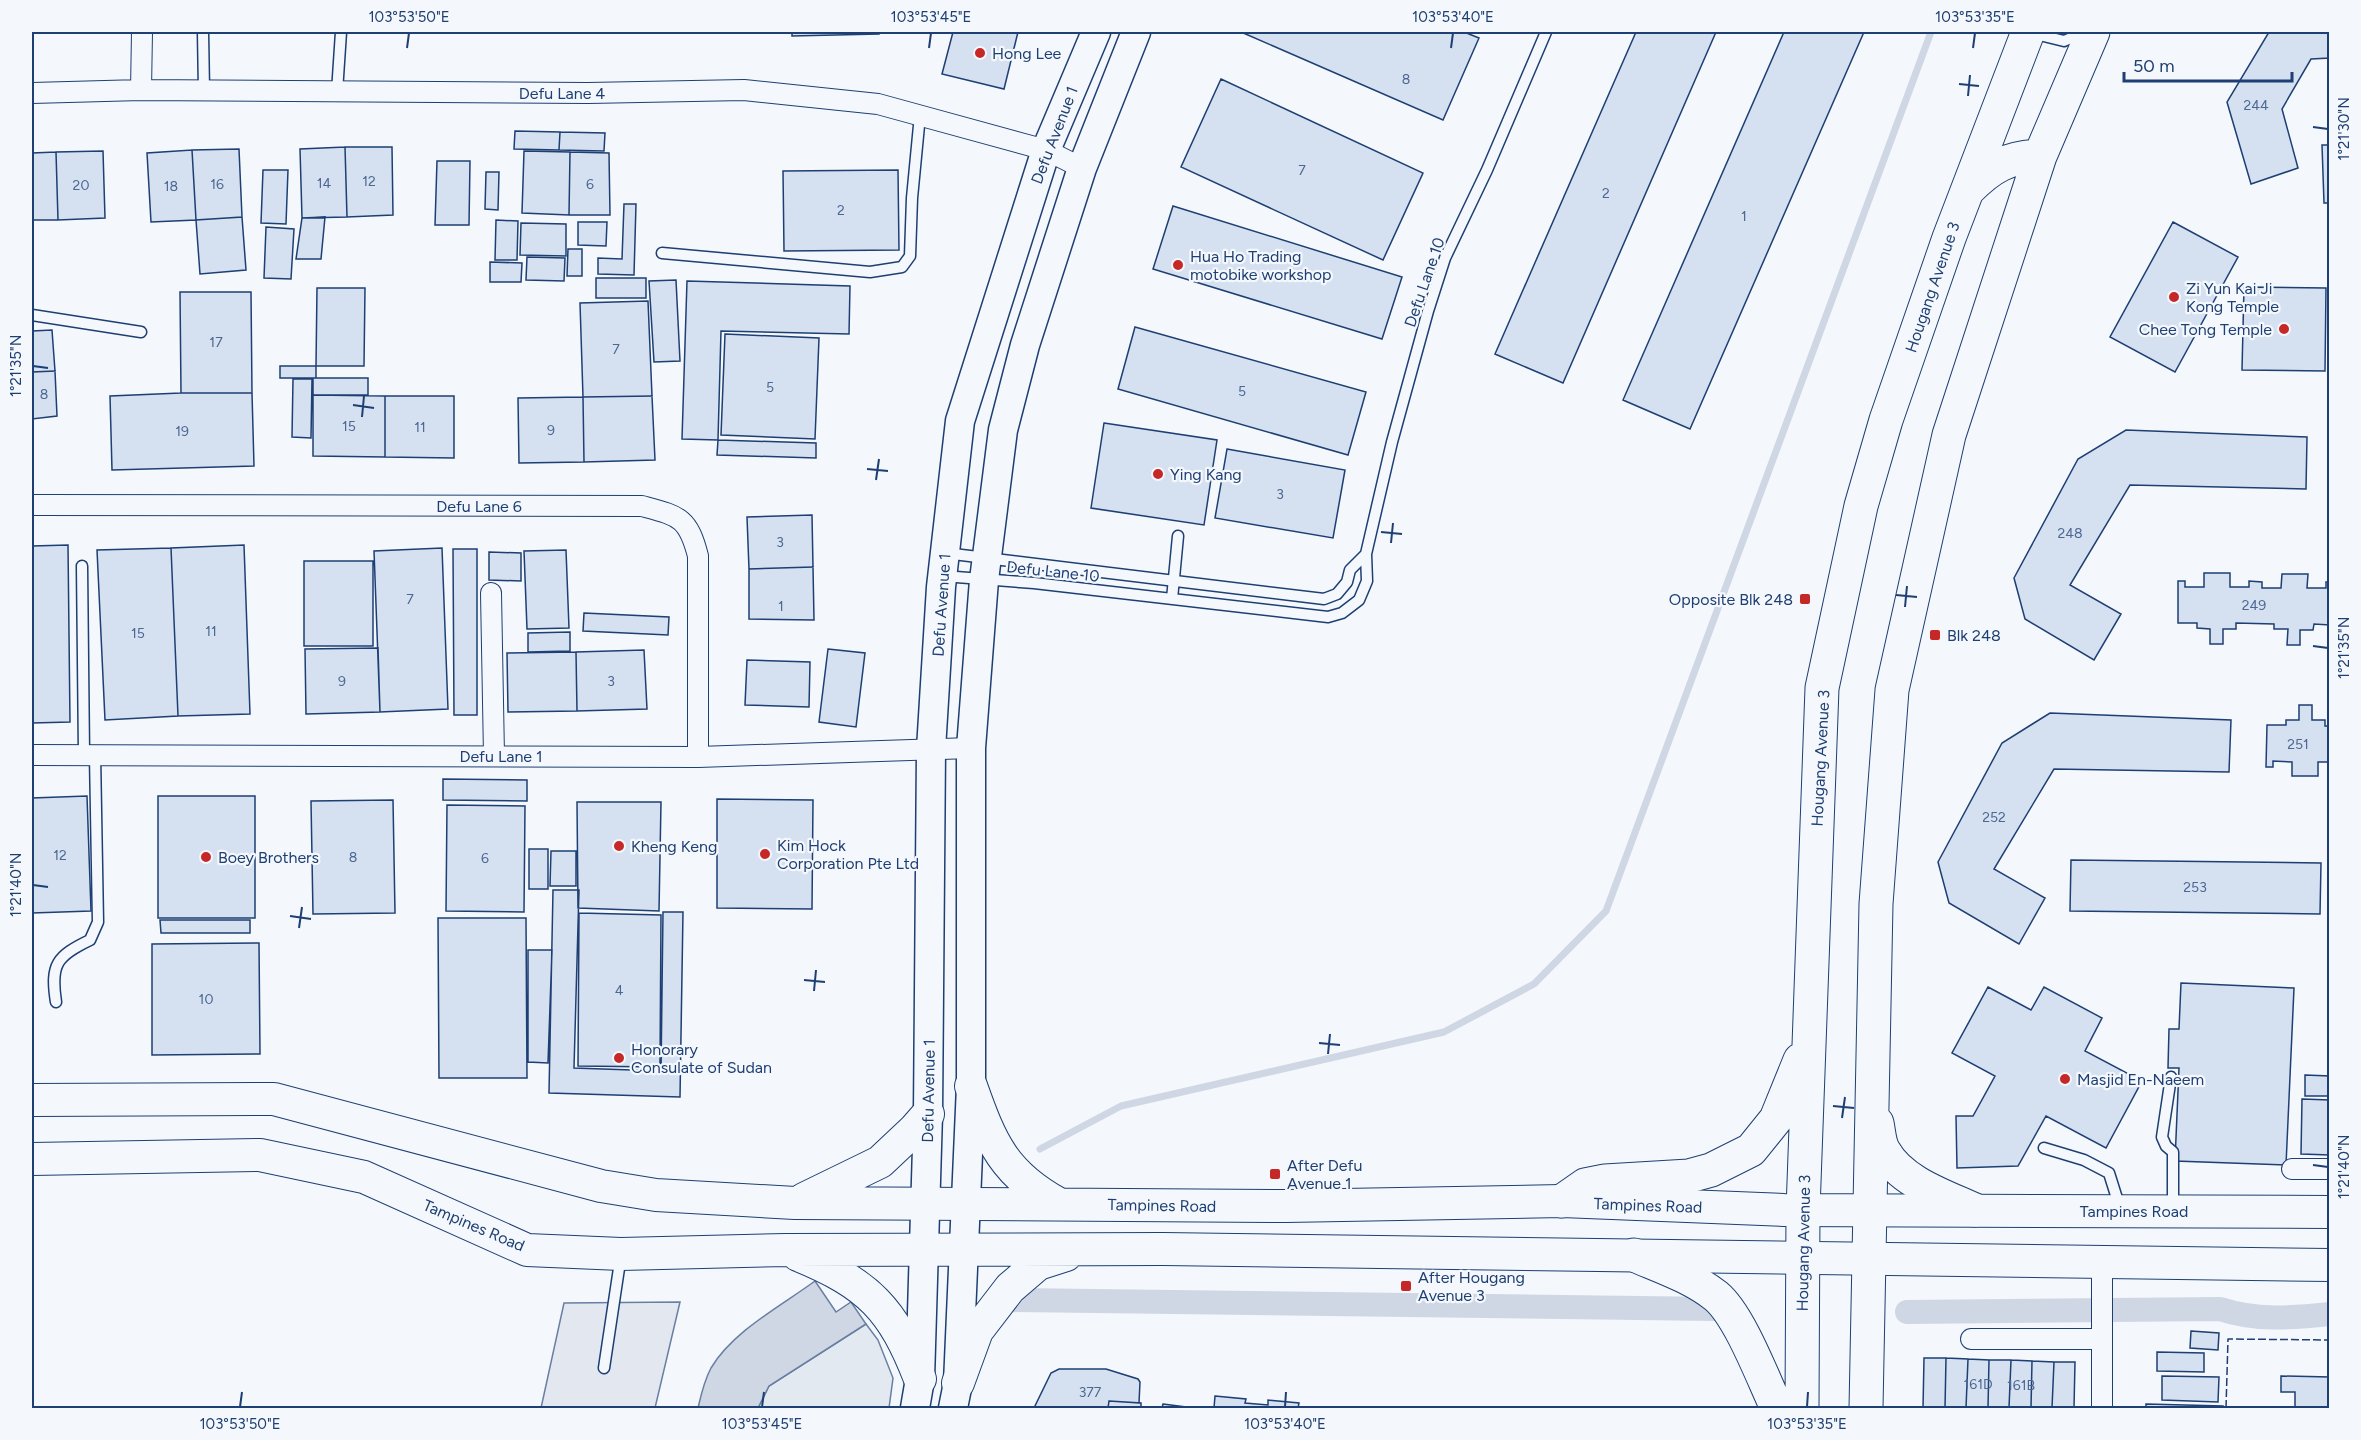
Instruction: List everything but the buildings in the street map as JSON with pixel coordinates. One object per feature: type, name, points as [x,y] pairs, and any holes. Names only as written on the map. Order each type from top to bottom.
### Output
[{"type":"highway","name":"Hougang Avenue 3","points":[[1802,1408],[1803,1210],[1822,688],[1853,540],[1883,431],[1966,193],[2027,32]]},
{"type":"highway","points":[[1866,1408],[1876,904],[1892,690],[1949,435],[2040,156],[2093,32]]},
{"type":"highway","points":[[1966,193],[1986,172],[2005,160],[2040,156]]},
{"type":"highway","points":[[1562,1202],[1585,1185],[1605,1181],[1689,1176],[1711,1170],[1751,1150],[1776,1119],[1808,1039]]},
{"type":"highway","points":[[1872,1095],[1882,1149],[1893,1164],[1937,1193],[1975,1210]]},
{"type":"highway","points":[[1634,1256],[1695,1282],[1717,1297],[1732,1316],[1777,1408]]},
{"type":"main road","name":"Defu Avenue 1","points":[[925,1202],[928,1113],[931,749],[943,565],[960,421],[1046,150],[1096,32]]},
{"type":"main road","points":[[956,1396],[971,1086],[971,748],[986,570],[1003,430],[1025,345],[1082,168],[1136,32]]},
{"type":"main road","points":[[971,1086],[999,1154],[1032,1189],[1059,1204]]},
{"type":"main road","name":"Tampines Road","points":[[32,1100],[274,1099],[601,1186],[656,1195],[795,1203],[1286,1206],[1562,1202],[1803,1210],[2330,1212]]},
{"type":"main road","points":[[795,1203],[880,1162],[914,1131],[928,1113]]},
{"type":"main road","name":"Tampines Road","points":[[32,1159],[260,1155],[364,1177],[527,1250],[621,1254],[786,1250],[1081,1250],[2330,1264]]},
{"type":"main road","points":[[918,1394],[925,1202]]},
{"type":"main road","points":[[786,1250],[828,1267],[858,1285],[882,1306],[904,1338],[918,1394]]},
{"type":"main road","points":[[956,1396],[977,1331],[1010,1288],[1038,1264],[1081,1250]]},
{"type":"street","points":[[141,90],[142,32]]},
{"type":"street","name":"Defu Lane 4","points":[[32,93],[141,90],[337,92],[744,90],[878,104],[1046,150],[1082,168]]},
{"type":"street","name":"Defu Lane 6","points":[[32,505],[642,506],[675,515],[692,531],[698,556],[698,757]]},
{"type":"street","points":[[491,593],[494,756]]},
{"type":"street","name":"Defu Lane 1","points":[[32,755],[698,757],[971,748]]},
{"type":"street","points":[[2292,1169],[2330,1169]]},
{"type":"street","points":[[2102,1261],[2102,1408]]},
{"type":"street","points":[[1971,1339],[2102,1336]]},
{"type":"lane","points":[[203,32],[204,91]]},
{"type":"lane","points":[[337,92],[341,32]]},
{"type":"lane","name":"Defu Lane 10","points":[[943,565],[1172,598],[1328,617],[1342,613],[1359,600],[1367,581],[1366,554],[1409,376],[1445,258],[1487,170],[1546,32]]},
{"type":"lane","points":[[2027,32],[2064,41],[2085,32]]},
{"type":"lane","points":[[662,253],[870,272],[902,267],[910,256],[912,198],[920,115]]},
{"type":"lane","points":[[32,315],[141,332]]},
{"type":"lane","points":[[1172,598],[1178,536]]},
{"type":"lane","name":"Defu Lane 10","points":[[943,565],[986,570],[1173,580],[1324,599],[1337,594],[1347,582],[1350,570],[1366,554]]},
{"type":"lane","points":[[56,1002],[52,977],[65,952],[90,940],[98,922],[82,566]]},
{"type":"lane","points":[[2170,1077],[2162,1137],[2166,1146],[2173,1152],[2173,1211]]},
{"type":"lane","points":[[2043,1148],[2084,1160],[2109,1173],[2121,1211]]},
{"type":"lane","points":[[604,1368],[621,1254]]},
{"type":"shaded area","points":[[815,1281],[836,1312],[851,1302],[866,1324],[769,1386],[758,1408],[698,1408],[711,1368],[720,1355],[758,1320]]},
{"type":"shaded area","points":[[680,1302],[655,1408],[541,1408],[564,1303]]},
{"type":"shaded area","points":[[866,1324],[878,1340],[893,1378],[889,1408],[758,1408],[769,1386]]},
{"type":"waterway","points":[[1040,1149],[1121,1106],[1444,1032],[1534,984],[1606,911],[1931,32]]},
{"type":"waterway","points":[[1007,1300],[1715,1309]]},
{"type":"waterway","points":[[1907,1312],[2220,1309],[2261,1317],[2330,1314]]},
{"type":"fence","points":[[2226,1408],[2228,1339],[2330,1340]]},
{"type":"place","name":"Hong Lee","points":[[980,53]]},
{"type":"place","name":"Hua Ho Trading motobike workshop","points":[[1178,265]]},
{"type":"place","name":"Zi Yun Kai Ji Kong Temple","points":[[2174,297]]},
{"type":"place","name":"Chee Tong Temple","points":[[2284,329]]},
{"type":"place","name":"Ying Kang","points":[[1158,474]]},
{"type":"place","name":"Opposite Blk 248","points":[[1805,599]]},
{"type":"place","name":"Blk 248","points":[[1935,635]]},
{"type":"place","name":"Kheng Keng","points":[[619,846]]},
{"type":"place","name":"Kim Hock Corporation Pte Ltd","points":[[765,854]]},
{"type":"place","name":"Boey Brothers","points":[[206,857]]},
{"type":"place","name":"Honorary Consulate of Sudan","points":[[619,1058]]},
{"type":"place","name":"Masjid En-Naeem","points":[[2065,1079]]},
{"type":"place","name":"After Defu Avenue 1","points":[[1275,1174]]},
{"type":"place","name":"After Hougang Avenue 3","points":[[1406,1286]]}]
